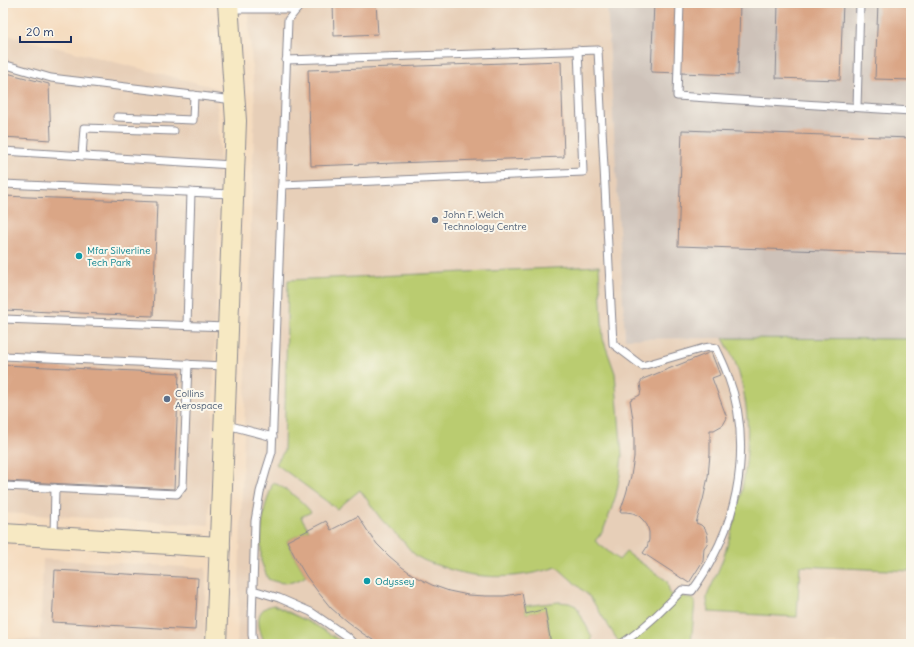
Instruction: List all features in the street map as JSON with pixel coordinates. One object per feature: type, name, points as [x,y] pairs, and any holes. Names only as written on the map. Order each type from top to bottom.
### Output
[{"type":"street","points":[[216,644],[236,120],[228,6]]},
{"type":"street","points":[[3,534],[220,547]]},
{"type":"lane","points":[[680,3],[677,96],[911,111]]},
{"type":"lane","points":[[857,107],[860,3]]},
{"type":"lane","points":[[228,6],[299,6]]},
{"type":"lane","points":[[254,644],[252,636],[252,620],[255,522],[260,492],[272,452],[273,437],[288,20],[299,6]]},
{"type":"lane","points":[[282,185],[583,172],[578,50]]},
{"type":"lane","points":[[286,60],[598,50],[613,344],[642,366],[704,348],[716,348],[729,377],[737,407],[741,438],[738,480],[731,513],[714,557],[692,591],[682,590],[655,618],[621,644]]},
{"type":"lane","points":[[3,64],[51,78],[234,100]]},
{"type":"lane","points":[[117,118],[193,120],[194,95]]},
{"type":"lane","points":[[82,156],[84,128],[174,131]]},
{"type":"lane","points":[[3,151],[234,165]]},
{"type":"lane","points":[[3,184],[233,194]]},
{"type":"lane","points":[[187,325],[191,192]]},
{"type":"lane","points":[[3,319],[228,327]]},
{"type":"lane","points":[[3,356],[227,366]]},
{"type":"lane","points":[[3,486],[177,494],[183,486],[188,364]]},
{"type":"lane","points":[[224,425],[273,437]]},
{"type":"lane","points":[[54,536],[55,488]]},
{"type":"lane","points":[[253,590],[279,598],[311,612],[346,636],[354,644]]},
{"type":"shaded area","name":"John F. Welch Technology Centre","points":[[247,3],[607,3],[625,339],[911,339],[911,644],[237,644],[255,103]]},
{"type":"shaded area","points":[[607,3],[911,3],[911,339],[625,339]]},
{"type":"shaded area","points":[[3,34],[217,88],[220,164],[209,525],[3,513]]},
{"type":"shaded area","points":[[43,559],[206,568],[204,644],[11,644],[11,639],[40,640]]},
{"type":"green space","points":[[599,266],[603,339],[615,373],[622,455],[616,495],[603,531],[595,541],[619,560],[626,552],[667,581],[670,594],[691,598],[695,601],[691,644],[620,644],[590,597],[557,567],[528,574],[498,577],[455,571],[426,561],[414,554],[378,516],[360,490],[337,509],[276,464],[284,451],[288,280]]},
{"type":"green space","points":[[723,338],[911,339],[911,571],[800,566],[797,617],[709,612],[707,597],[723,559],[734,524],[740,501],[747,454],[748,431],[742,384],[734,359]]},
{"type":"green space","points":[[273,482],[294,495],[311,512],[301,517],[309,530],[287,541],[306,576],[297,581],[287,583],[268,579],[261,561],[262,525],[265,507]]},
{"type":"green space","points":[[559,602],[569,603],[576,606],[592,637],[591,644],[551,644],[545,610],[526,614],[524,606]]},
{"type":"green space","points":[[274,605],[317,626],[345,644],[265,644],[259,626],[259,615],[267,607]]},
{"type":"building","points":[[333,3],[376,3],[378,34],[334,36]]},
{"type":"building","points":[[654,3],[740,3],[738,75],[651,72]]},
{"type":"building","points":[[778,3],[843,3],[840,80],[776,78]]},
{"type":"building","points":[[878,3],[911,3],[911,80],[875,79]]},
{"type":"building","points":[[561,61],[564,157],[311,166],[308,70]]},
{"type":"building","points":[[3,72],[49,84],[51,140],[3,137]]},
{"type":"building","points":[[682,130],[911,138],[911,254],[678,246]]},
{"type":"building","name":"Mfar Silverline Tech Park","points":[[3,196],[157,202],[153,316],[3,310]]},
{"type":"building","points":[[711,352],[720,375],[712,378],[727,418],[723,425],[714,430],[710,430],[708,477],[696,523],[705,529],[708,539],[704,548],[703,561],[689,583],[643,553],[649,540],[647,525],[639,516],[633,513],[620,512],[631,476],[634,457],[633,419],[630,400],[640,395],[640,383],[643,379]]},
{"type":"building","points":[[3,365],[179,373],[174,489],[3,481]]},
{"type":"building","name":"Odyssey","points":[[358,516],[377,544],[389,556],[416,577],[432,585],[449,591],[468,595],[504,596],[522,593],[526,614],[545,609],[551,644],[379,644],[362,633],[331,608],[306,576],[287,541],[326,521],[331,530]]},
{"type":"building","points":[[55,570],[198,578],[195,630],[52,622]]},
{"type":"place","name":"John F. Welch Technology Centre","points":[[435,220]]},
{"type":"place","name":"Mfar Silverline Tech Park","points":[[79,256]]},
{"type":"place","name":"Collins Aerospace","points":[[167,399]]},
{"type":"place","name":"Odyssey","points":[[367,581]]}]
